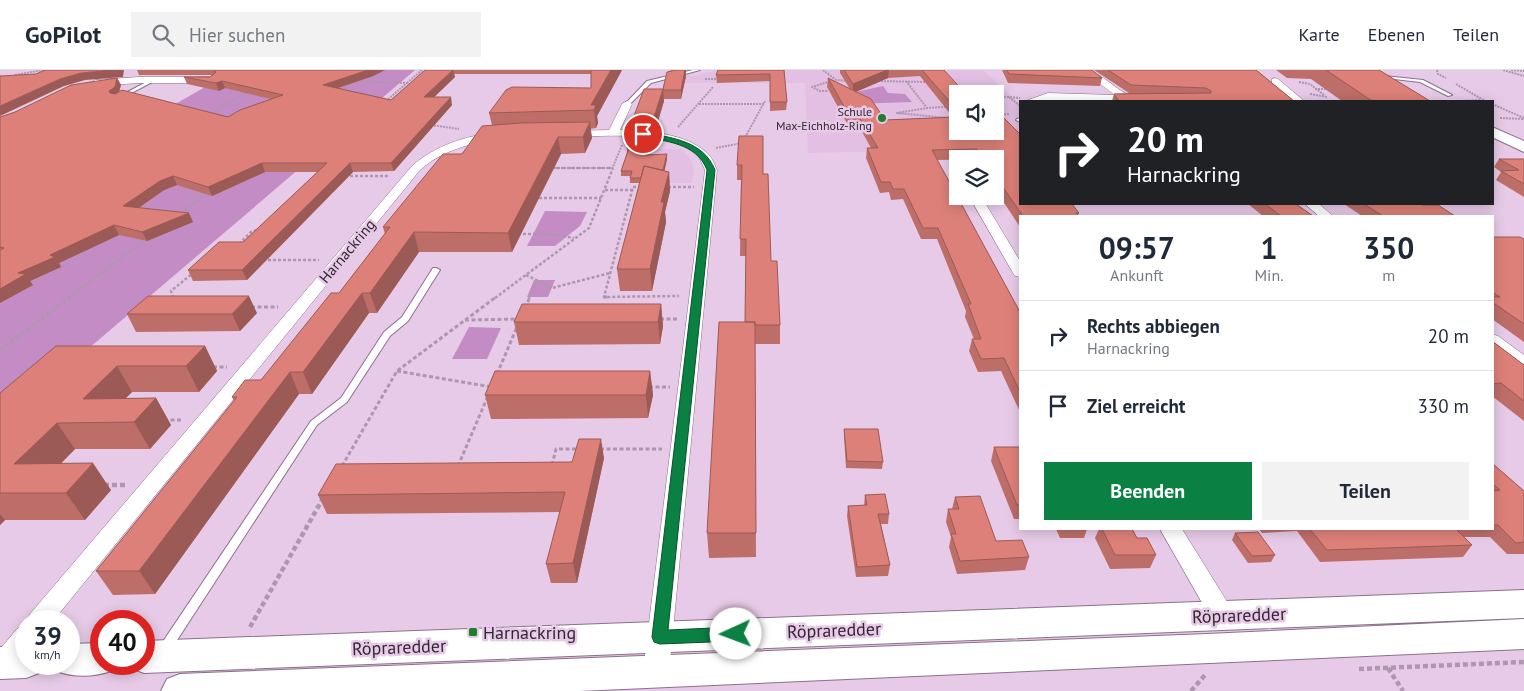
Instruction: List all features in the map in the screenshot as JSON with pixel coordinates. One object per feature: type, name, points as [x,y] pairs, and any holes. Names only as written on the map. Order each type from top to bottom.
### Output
[{"type":"street","points":[[1086,70],[1126,98]]},
{"type":"street","points":[[1368,74],[1410,92]]},
{"type":"street","points":[[85,85],[154,80],[212,80]]},
{"type":"street","points":[[1275,81],[1298,100]]},
{"type":"street","points":[[1035,100],[1048,96],[1154,100]]},
{"type":"street","points":[[618,124],[627,104]]},
{"type":"street","points":[[555,134],[618,124],[668,138],[698,151],[710,165],[710,187],[658,654]]},
{"type":"street","points":[[1494,132],[1524,147]]},
{"type":"street","name":"Harnackring","points":[[48,610],[420,164],[435,153],[456,144],[485,134],[506,134]]},
{"type":"street","points":[[980,205],[1019,271]]},
{"type":"street","points":[[1311,205],[1326,215]]},
{"type":"street","points":[[1494,340],[1524,362]]},
{"type":"street","points":[[1172,530],[1222,615]]},
{"type":"street","name":"Röpraredder","points":[[180,691],[568,683],[658,654],[1222,615],[1524,604]]},
{"type":"street","name":"Röpraredder","points":[[155,657],[235,654],[658,654],[1524,634]]},
{"type":"street","points":[[8,664],[15,653]]},
{"type":"lane","points":[[627,104],[649,82],[698,70]]},
{"type":"lane","points":[[1368,74],[1421,81],[1450,96]]},
{"type":"lane","points":[[116,99],[154,80]]},
{"type":"lane","points":[[155,653],[314,423],[344,400],[387,334],[405,319],[436,270]]},
{"type":"path","points":[[15,76],[43,70]]},
{"type":"path","points":[[379,108],[422,70]]},
{"type":"path","points":[[823,70],[836,80]]},
{"type":"path","points":[[1437,70],[1438,74],[1446,78]]},
{"type":"path","points":[[1503,70],[1524,76]]},
{"type":"path","points":[[1511,70],[1524,71]]},
{"type":"path","points":[[338,93],[361,76]]},
{"type":"path","points":[[827,91],[820,91],[812,87],[836,80],[856,81]]},
{"type":"path","points":[[344,81],[407,83]]},
{"type":"path","points":[[876,81],[931,82]]},
{"type":"path","points":[[906,81],[927,108]]},
{"type":"path","points":[[1284,89],[1327,97],[1310,84],[1296,81]]},
{"type":"path","points":[[1454,82],[1481,100]]},
{"type":"path","points":[[668,138],[713,87]]},
{"type":"path","points":[[1315,88],[1334,89]]},
{"type":"path","points":[[208,117],[249,91]]},
{"type":"path","points":[[1009,97],[1019,106]]},
{"type":"path","points":[[1004,98],[1026,100]]},
{"type":"path","points":[[698,104],[764,102],[742,143],[698,151]]},
{"type":"path","points":[[1494,105],[1524,118]]},
{"type":"path","points":[[949,107],[897,113],[949,118]]},
{"type":"path","points":[[1494,117],[1524,118]]},
{"type":"path","points":[[427,124],[485,134]]},
{"type":"path","points":[[349,471],[339,471],[397,371],[589,228],[613,168],[618,124]]},
{"type":"path","points":[[544,168],[613,168]]},
{"type":"path","points":[[342,176],[410,176]]},
{"type":"path","points":[[643,187],[633,187],[604,296],[697,296]]},
{"type":"path","points":[[662,187],[710,187]]},
{"type":"path","points":[[173,218],[212,188]]},
{"type":"path","points":[[605,190],[633,190]]},
{"type":"path","points":[[532,198],[601,198]]},
{"type":"path","points":[[246,245],[238,245],[251,232],[258,230]]},
{"type":"path","points":[[512,234],[551,234],[575,238]]},
{"type":"path","points":[[0,350],[149,236]]},
{"type":"path","points":[[254,260],[340,260]]},
{"type":"path","points":[[174,300],[171,291],[199,269]]},
{"type":"path","points":[[526,275],[552,288],[610,272]]},
{"type":"path","points":[[466,469],[457,469],[537,280]]},
{"type":"path","points":[[244,308],[301,307]]},
{"type":"path","points":[[656,319],[695,319]]},
{"type":"path","points":[[465,320],[520,320]]},
{"type":"path","points":[[204,367],[251,367]]},
{"type":"path","points":[[397,371],[502,386]]},
{"type":"path","points":[[648,387],[687,387]]},
{"type":"path","points":[[160,420],[206,420]]},
{"type":"path","points":[[551,468],[556,449],[585,449]]},
{"type":"path","points":[[595,449],[680,449]]},
{"type":"path","points":[[94,485],[152,485]]},
{"type":"path","points":[[235,654],[325,496]]},
{"type":"path","points":[[1348,669],[1524,662]]},
{"type":"path","points":[[1387,668],[1403,691]]},
{"type":"path","points":[[1191,691],[1203,675],[1211,675]]},
{"type":"shaded area","points":[[235,70],[415,70],[0,424],[0,204]]},
{"type":"shaded area","name":"Schule Max-Eichholz-Ring","points":[[717,70],[983,70],[999,85],[949,85],[949,140],[1004,140],[1004,89],[1019,103],[1019,148],[808,153],[805,83],[666,83],[682,75],[694,76]]},
{"type":"shaded area","points":[[883,86],[888,93],[905,94],[912,102],[851,104],[833,97]]},
{"type":"shaded area","points":[[639,149],[681,149],[690,158],[694,168],[692,183],[629,183],[631,177],[620,176]]},
{"type":"shaded area","points":[[545,211],[587,212],[580,226],[555,246],[527,246]]},
{"type":"shaded area","points":[[534,280],[555,280],[548,297],[527,297]]},
{"type":"shaded area","points":[[469,327],[501,328],[487,359],[452,359]]},
{"type":"building","points":[[45,70],[113,70],[81,73],[60,79],[0,106],[0,76],[36,74]]},
{"type":"building","points":[[213,70],[368,70],[323,85],[391,100],[425,70],[453,70],[424,97],[451,97],[391,163],[350,163],[242,270],[188,270],[219,242],[243,242],[327,163],[262,163],[208,187],[173,176],[160,181],[123,206],[189,213],[142,232],[114,225],[50,255],[55,257],[18,273],[26,274],[0,289],[0,250],[4,248],[0,247],[0,117],[15,112],[71,85],[117,78],[115,87],[109,91],[110,93],[115,94],[122,90],[228,117],[240,110],[283,95],[222,81],[216,83],[184,77],[210,77],[216,72]]},
{"type":"building","points":[[591,70],[611,70],[591,105],[596,105],[594,110],[489,113],[506,90],[512,87],[591,88]]},
{"type":"building","points":[[685,70],[681,90],[663,90],[667,72]]},
{"type":"building","points":[[718,70],[784,70],[787,102],[770,102],[770,74],[716,75]]},
{"type":"building","points":[[844,70],[887,70],[853,84]]},
{"type":"building","points":[[922,70],[944,70],[958,85],[949,85],[949,101]]},
{"type":"building","points":[[1007,70],[1092,70],[1102,78],[1009,74]]},
{"type":"building","points":[[1108,70],[1256,70],[1293,100],[1118,100],[1114,94],[1211,93],[1206,88],[1131,85]]},
{"type":"building","points":[[1326,70],[1379,70],[1428,100],[1371,100]]},
{"type":"building","points":[[828,78],[871,99],[885,120],[949,117],[949,140],[1004,140],[1004,118],[1019,133],[1019,205],[1073,205],[1079,213],[1076,213],[1078,215],[1022,215],[1004,189],[1004,150],[932,150],[949,181],[949,205],[962,205],[1019,310],[1019,390],[1004,358],[981,359],[972,339],[981,339],[968,304],[971,304],[938,228],[923,228],[904,189],[893,189],[890,182],[881,182],[867,148],[878,148],[859,117],[850,117]]},
{"type":"building","points":[[644,89],[663,89],[654,117],[634,116]]},
{"type":"building","points":[[590,122],[583,137],[558,137],[508,233],[414,232],[370,293],[362,293],[303,372],[290,372],[139,571],[96,571],[237,397],[232,397],[245,380],[261,380],[331,293],[339,293],[390,227],[383,227],[443,154],[462,154],[482,126],[521,123]]},
{"type":"building","points":[[632,133],[652,135],[646,155],[667,154],[663,170],[644,166],[641,178],[630,178],[632,171],[621,171]]},
{"type":"building","points":[[739,136],[763,136],[763,174],[768,174],[771,261],[777,261],[780,325],[755,325],[755,322],[745,322],[746,239],[740,239],[742,165],[737,165]]},
{"type":"building","points":[[1499,159],[1524,159],[1524,184],[1501,171],[1519,170]]},
{"type":"building","points":[[644,166],[669,172],[661,202],[664,202],[650,269],[617,269]]},
{"type":"building","points":[[1266,205],[1297,205],[1312,215],[1280,215]]},
{"type":"building","points":[[1366,205],[1438,205],[1453,215],[1381,215]]},
{"type":"building","points":[[1494,237],[1520,237],[1524,239],[1524,324],[1494,303],[1494,297],[1500,297],[1494,293]]},
{"type":"building","points":[[148,296],[249,296],[232,314],[127,314]]},
{"type":"building","points":[[522,304],[661,304],[658,322],[514,322]]},
{"type":"building","points":[[719,322],[755,322],[756,533],[707,533]]},
{"type":"building","points":[[1494,342],[1524,365],[1524,401],[1501,383],[1494,384]]},
{"type":"building","points":[[56,346],[205,346],[186,366],[117,366],[83,399],[156,398],[134,422],[57,423],[14,464],[93,463],[66,493],[0,493],[0,393]]},
{"type":"building","points":[[495,371],[650,371],[646,395],[485,395]]},
{"type":"building","points":[[844,429],[878,429],[883,462],[847,461]]},
{"type":"building","points":[[579,439],[601,439],[573,563],[546,564],[565,492],[318,495],[336,464],[572,462]]},
{"type":"building","points":[[994,447],[1019,447],[1019,505],[1017,505]]},
{"type":"building","points":[[1494,465],[1524,491],[1524,542],[1516,543],[1498,525],[1494,525],[1494,491],[1500,490],[1494,485]]},
{"type":"building","points":[[885,494],[889,514],[878,514],[890,565],[857,567],[848,506],[867,505],[865,495]]},
{"type":"building","points":[[980,496],[996,541],[1022,540],[1029,557],[960,561],[951,534],[956,534],[948,509],[959,509],[955,497]]},
{"type":"building","points":[[1102,530],[1133,530],[1137,538],[1147,538],[1156,555],[1115,555]]},
{"type":"building","points":[[1311,530],[1457,530],[1472,545],[1327,550]]},
{"type":"building","points":[[1258,532],[1275,555],[1252,556],[1235,533]]},
{"type":"place","name":"Schule Max-Eichholz-Ring","points":[[882,118]]},
{"type":"place","name":"Harnackring","points":[[473,632]]},
{"type":"route","points":[[643,134],[676,141],[695,149],[707,160],[711,170],[660,637],[736,634]]}]
